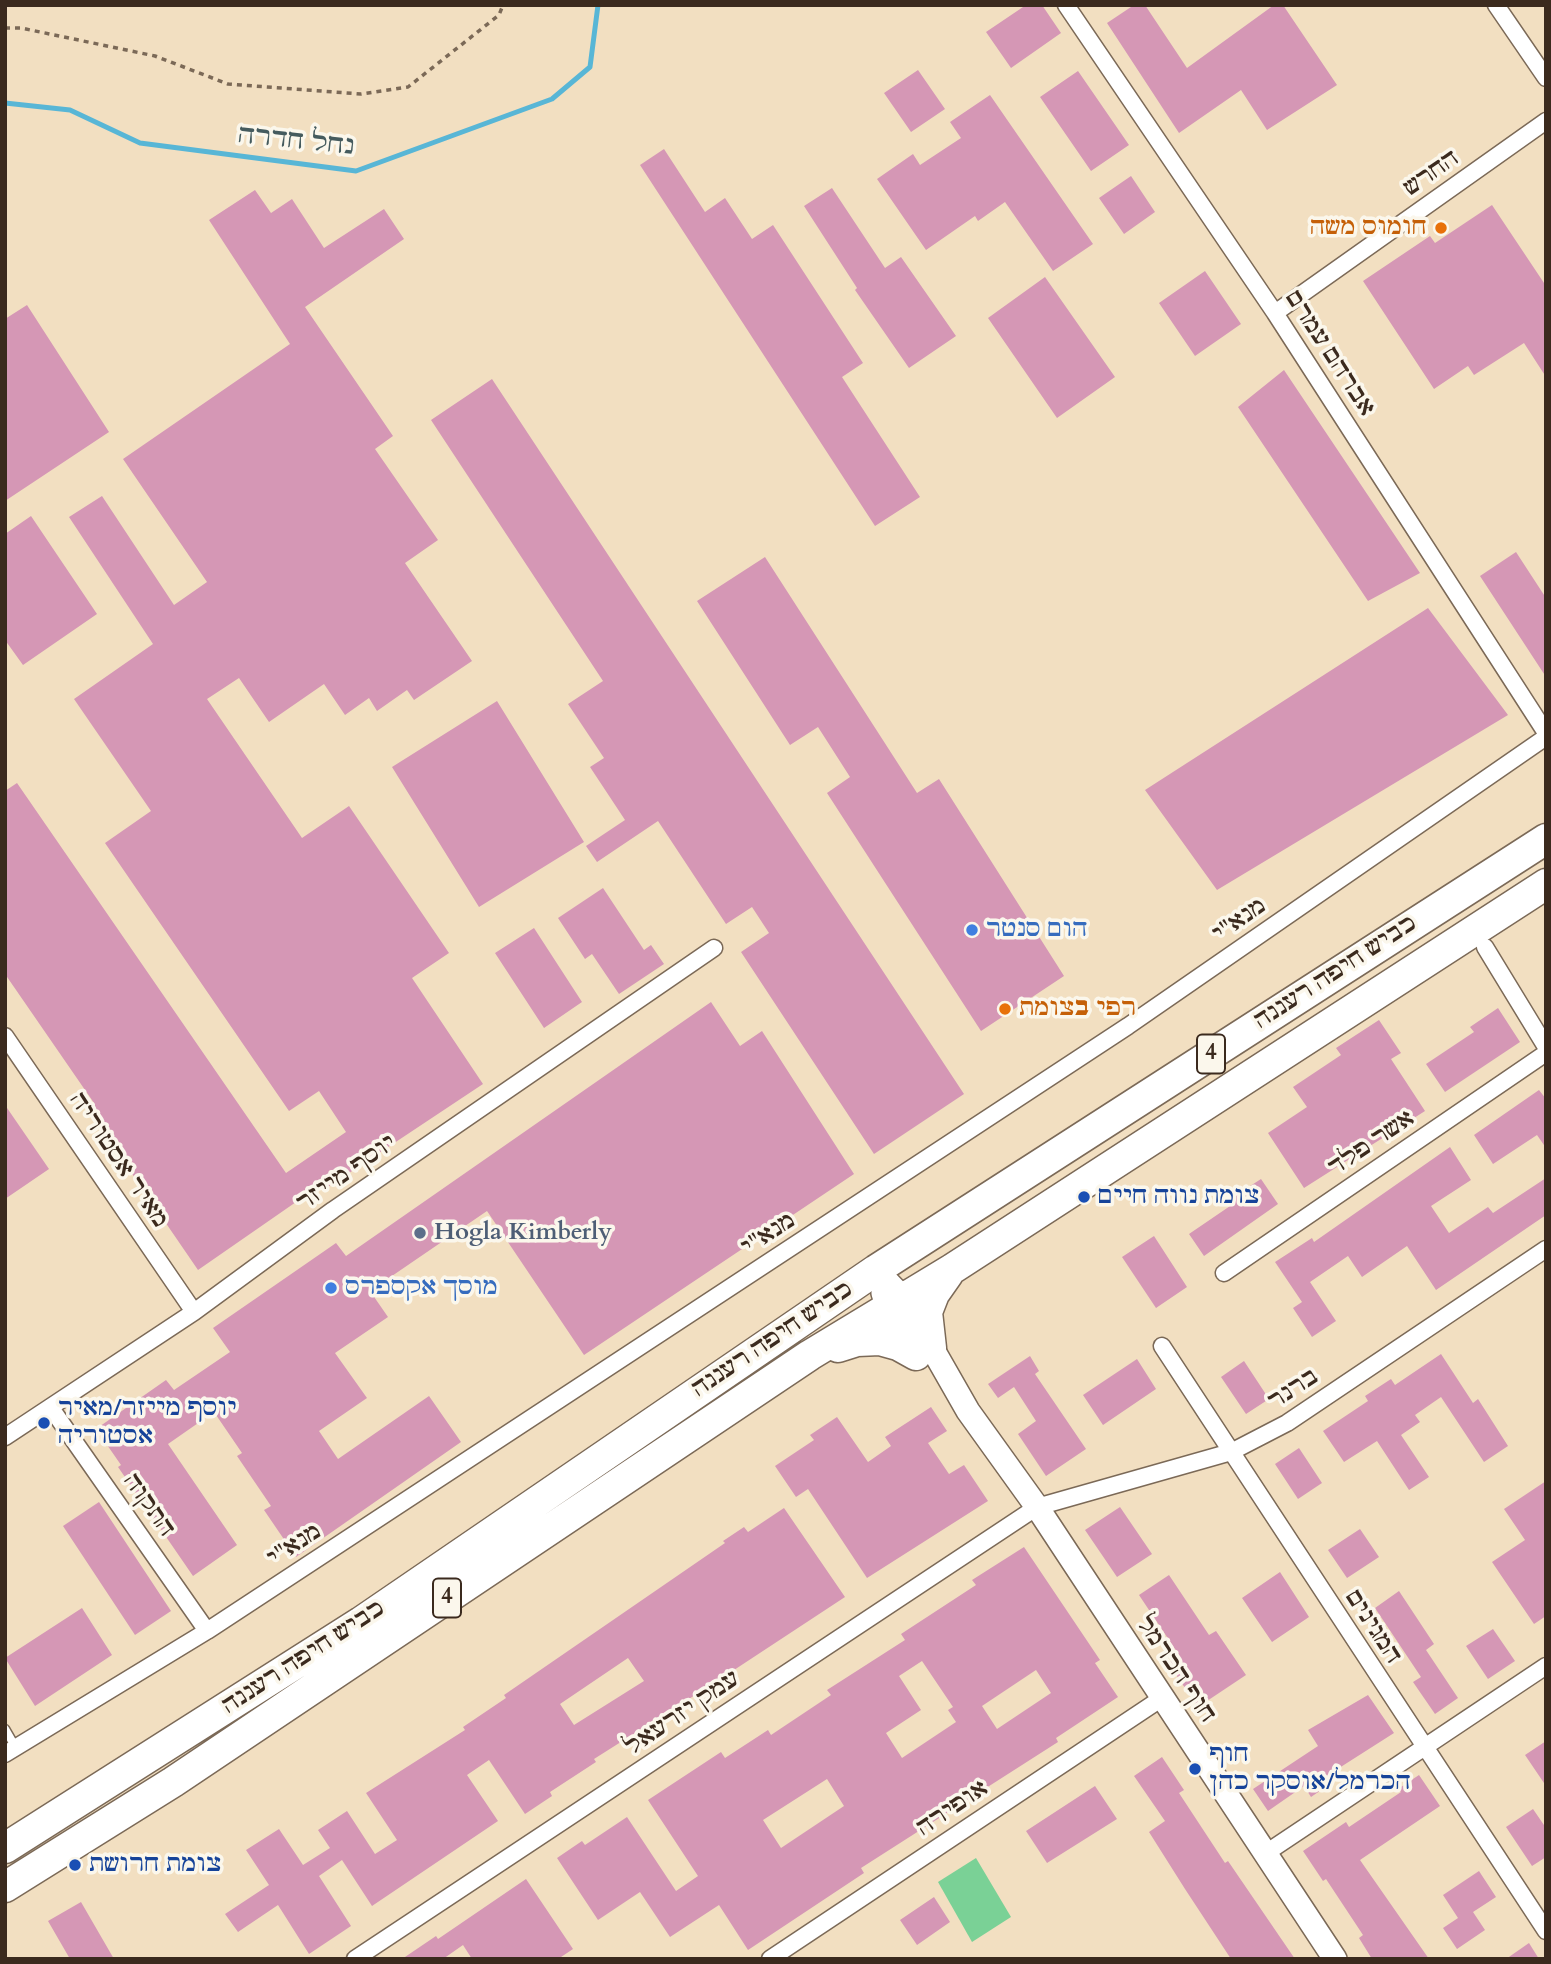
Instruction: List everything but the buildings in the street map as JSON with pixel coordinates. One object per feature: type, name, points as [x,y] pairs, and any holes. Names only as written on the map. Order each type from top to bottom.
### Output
[{"type":"highway","name":"כביש חיפה רעננה","points":[[5,1848],[360,1622],[876,1270],[1546,839]]},
{"type":"highway","name":"כביש חיפה רעננה","points":[[5,1887],[173,1782],[810,1355],[952,1269],[1546,884]]},
{"type":"highway","points":[[810,1355],[857,1341],[880,1340],[923,1351],[927,1312],[933,1294],[952,1269]]},
{"type":"street","points":[[1496,5],[1546,78]]},
{"type":"street","name":"אברהם עמרם","points":[[1068,6],[1275,313],[1546,735]]},
{"type":"street","name":"החרש","points":[[1275,313],[1546,121]]},
{"type":"street","name":"מנא\"י","points":[[10,1751],[207,1631],[1128,1026],[1546,735]]},
{"type":"street","points":[[1485,947],[1546,1047]]},
{"type":"street","name":"יוסף מייזר","points":[[5,1437],[194,1312],[333,1210],[714,948]]},
{"type":"street","name":"מאיר אסטוריה","points":[[5,1037],[194,1312]]},
{"type":"street","name":"אשר פלד","points":[[1224,1273],[1546,1053]]},
{"type":"street","name":"ברנר","points":[[1037,1507],[1231,1452],[1287,1423],[1546,1249]]},
{"type":"street","name":"חוף הכרמל","points":[[876,1270],[923,1351],[1037,1507],[1335,1959]]},
{"type":"street","name":"המגינים","points":[[1162,1346],[1421,1746],[1546,1931]]},
{"type":"street","name":"התקוה","points":[[51,1408],[207,1631]]},
{"type":"street","name":"עמק יזרעאל","points":[[355,1959],[1037,1507]]},
{"type":"street","points":[[1266,1853],[1421,1746],[1546,1666]]},
{"type":"street","name":"אופירה","points":[[770,1959],[1161,1698]]},
{"type":"lane","points":[[5,1729],[10,1751]]},
{"type":"path","points":[[5,28],[21,28],[155,56],[228,84],[361,94],[408,87],[499,15],[503,5]]},
{"type":"green space","points":[[976,1858],[1011,1917],[972,1942],[938,1882]]},
{"type":"waterway","name":"נחל חדרה","points":[[5,103],[70,110],[140,143],[356,171],[552,99],[590,67],[598,5]]},
{"type":"place","name":"חומוס משה","points":[[1441,228]]},
{"type":"place","name":"הום סנטר","points":[[972,930]]},
{"type":"place","name":"רפי בצומת","points":[[1005,1009]]},
{"type":"place","name":"צומת נווה חיים","points":[[1084,1197]]},
{"type":"place","name":"Hogla Kimberly","points":[[420,1233]]},
{"type":"place","name":"מוסך אקספרס","points":[[331,1288]]},
{"type":"place","name":"יוסף מייזר/מאיר אסטוריה","points":[[44,1423]]},
{"type":"place","name":"חוף הכרמל/אוסקר כהן","points":[[1195,1769]]},
{"type":"place","name":"צומת חרושת","points":[[75,1865]]}]
